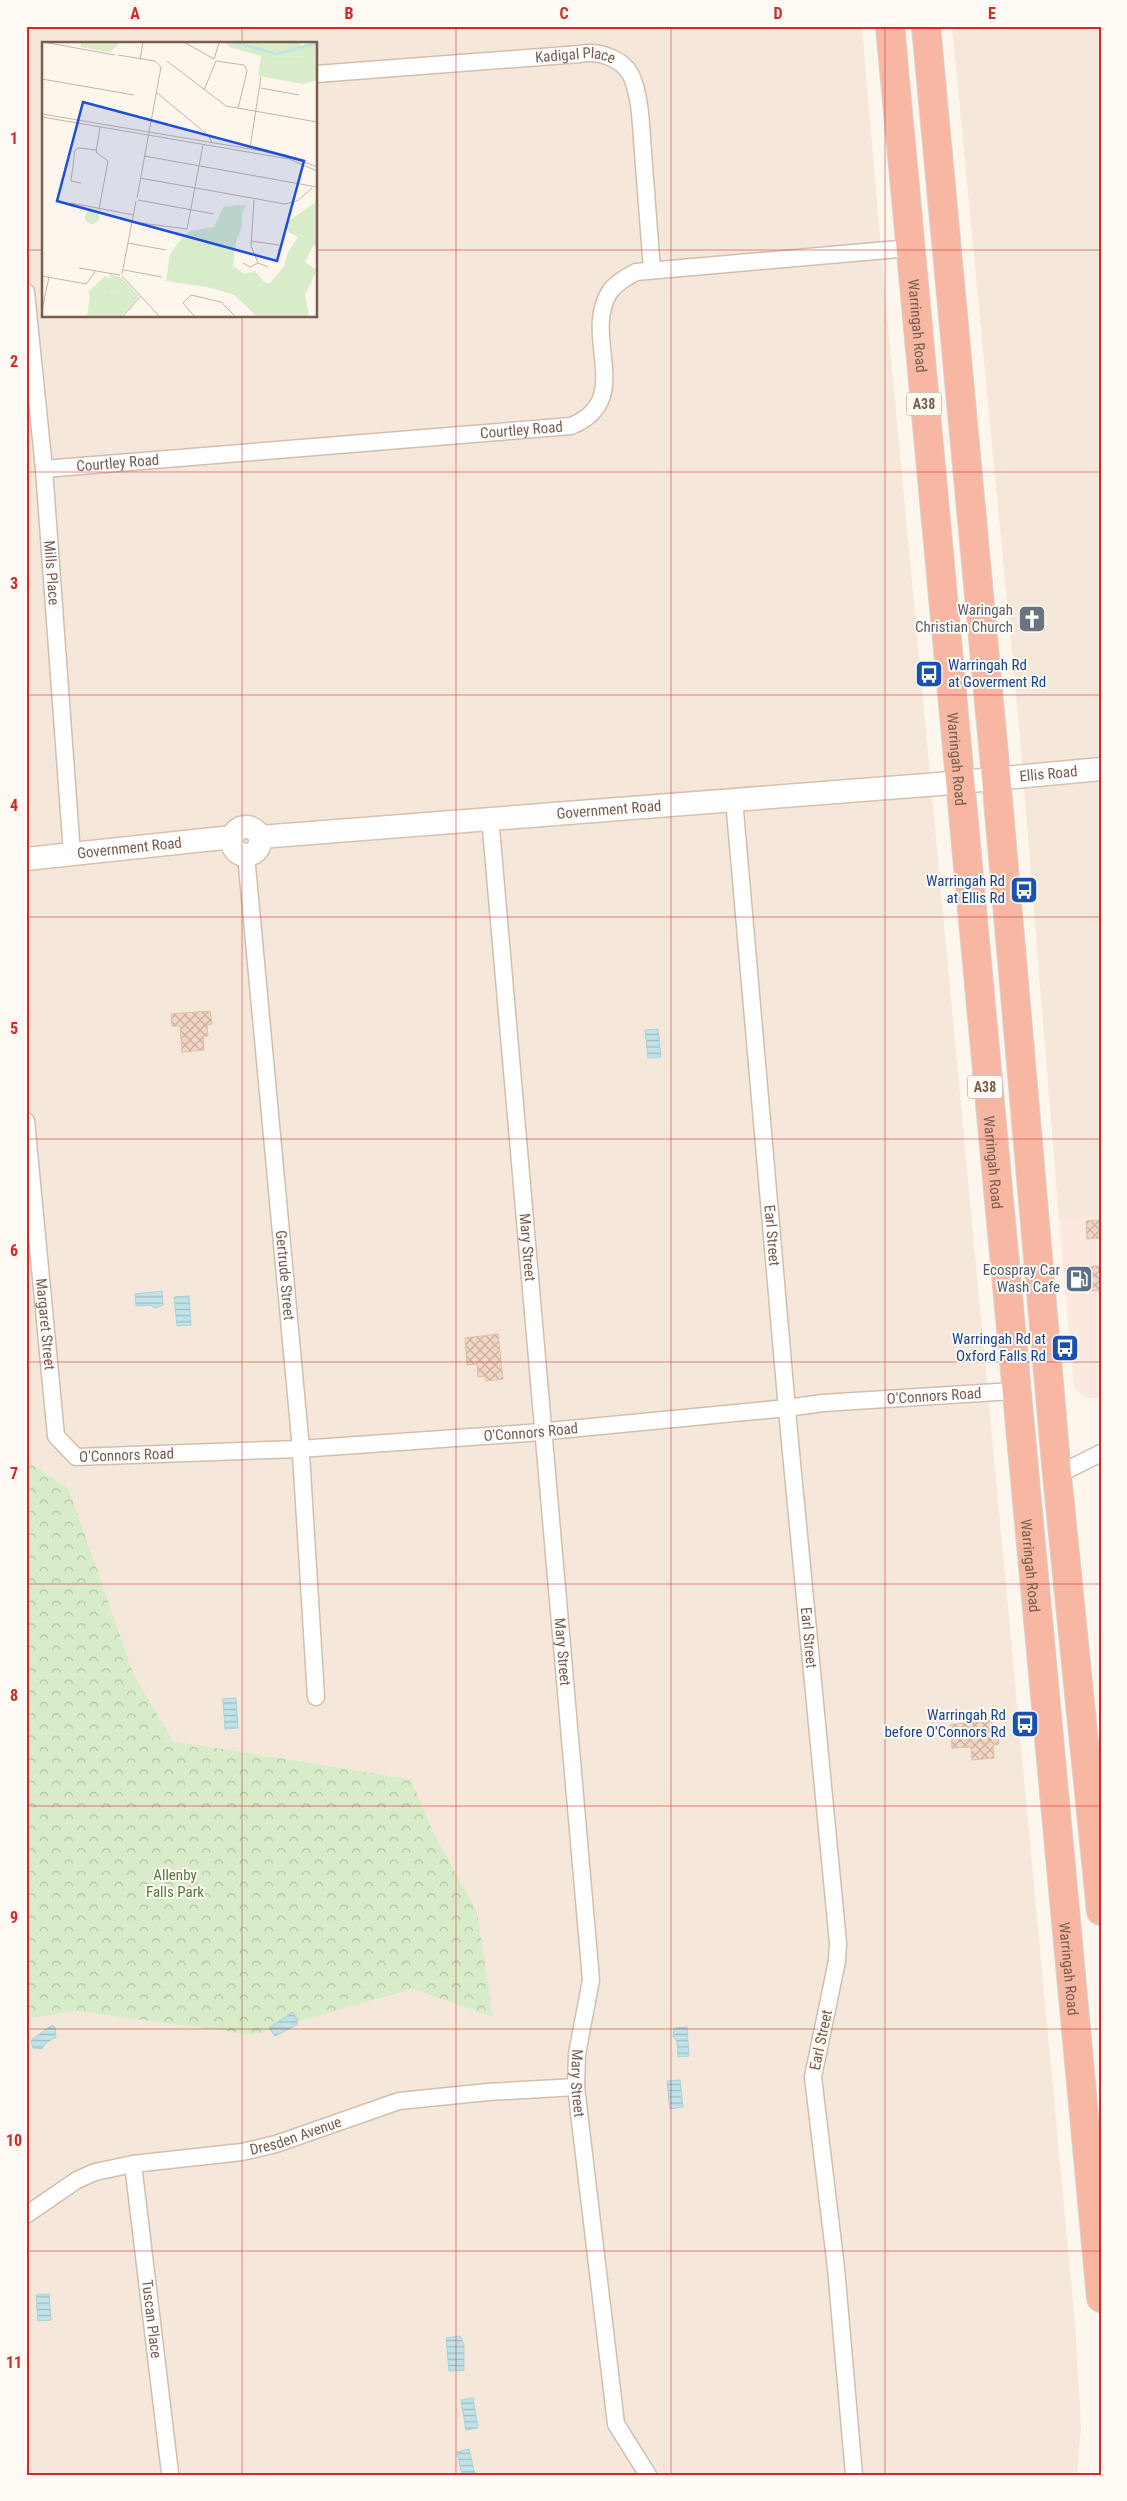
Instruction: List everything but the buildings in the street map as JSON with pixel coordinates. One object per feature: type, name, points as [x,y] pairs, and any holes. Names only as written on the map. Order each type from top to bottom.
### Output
[{"type":"highway","name":"Warringah Road","points":[[890,26],[1014,1391],[1076,2056],[1101,2298]]},
{"type":"highway","name":"A38","points":[[926,26],[996,778],[1057,1475],[1100,1900]]},
{"type":"street","name":"Kadigal Place","points":[[318,74],[580,54],[593,51],[608,56],[623,65],[633,79],[640,114],[652,270]]},
{"type":"street","name":"Courtley Road","points":[[44,469],[571,426],[589,416],[599,405],[604,389],[601,312],[610,292],[622,280],[636,272],[910,248]]},
{"type":"street","name":"Mills Place","points":[[26,292],[44,469],[72,854]]},
{"type":"street","name":"Ellis Road","points":[[959,782],[1101,769]]},
{"type":"street","name":"Government Road","points":[[260,837],[959,782]]},
{"type":"street","name":"Earl Street","points":[[734,799],[787,1408],[838,1943],[837,1961],[813,2077],[836,2268],[854,2475]]},
{"type":"street","name":"Mary Street","points":[[490,818],[591,1980],[577,2054],[576,2087],[616,2424],[648,2475]]},
{"type":"street","points":[[242,826],[256,830],[260,837],[257,849],[246,855],[235,849],[232,837],[236,830],[242,826]]},
{"type":"street","name":"Government Road","points":[[26,859],[232,837]]},
{"type":"street","name":"Gertrude Street","points":[[246,855],[300,1428],[316,1697]]},
{"type":"street","name":"Margaret Street","points":[[26,1121],[56,1436]]},
{"type":"street","name":"O'Connors Road","points":[[56,1436],[76,1457],[300,1449],[544,1431],[823,1403],[1014,1391]]},
{"type":"street","points":[[1057,1475],[1101,1453]]},
{"type":"street","name":"Dresden Avenue","points":[[26,2215],[77,2180],[95,2172],[133,2164],[242,2152],[276,2144],[399,2101],[488,2092],[576,2087]]},
{"type":"street","name":"Tuscan Place","points":[[133,2164],[170,2473]]},
{"type":"shaded area","points":[[26,26],[862,26],[883,272],[1075,2323],[1081,2427],[1077,2475],[26,2475],[26,2019],[76,2011],[253,2035],[412,1989],[493,2017],[434,1834],[411,1779],[173,1741],[134,1675],[69,1489],[26,1460]]},
{"type":"shaded area","points":[[952,26],[1101,26],[1101,1217],[1059,1220],[1020,738]]},
{"type":"shaded area","name":"Ecospray Car Wash Cafe","points":[[1101,1217],[1101,1398],[1087,1398],[1074,1389],[1059,1220]]},
{"type":"green space","name":"Allenby Falls Park","points":[[26,1460],[69,1489],[134,1675],[173,1741],[411,1779],[434,1834],[477,1912],[493,2017],[412,1989],[253,2035],[76,2011],[26,2019]]},
{"type":"water","points":[[658,1029],[661,1057],[648,1058],[645,1030]]},
{"type":"water","points":[[162,1291],[163,1305],[155,1308],[149,1305],[136,1306],[135,1294]]},
{"type":"water","points":[[189,1296],[191,1325],[177,1326],[174,1297]]},
{"type":"water","points":[[236,1698],[238,1728],[225,1729],[223,1699]]},
{"type":"water","points":[[293,2012],[297,2025],[275,2036],[269,2028]]},
{"type":"water","points":[[52,2025],[55,2027],[56,2037],[46,2043],[42,2049],[33,2048],[31,2040]]},
{"type":"water","points":[[687,2027],[689,2056],[678,2057],[677,2041],[673,2037],[674,2028]]},
{"type":"water","points":[[680,2080],[683,2107],[670,2109],[667,2081]]},
{"type":"water","points":[[49,2294],[51,2320],[38,2321],[36,2295]]},
{"type":"water","points":[[460,2336],[464,2344],[464,2370],[449,2371],[446,2338]]},
{"type":"water","points":[[473,2398],[478,2428],[466,2430],[461,2400]]},
{"type":"water","points":[[469,2449],[475,2475],[462,2475],[457,2452]]},
{"type":"place","name":"Waringah Christian Church","points":[[1032,619]]},
{"type":"place","name":"Warringah Rd at Goverment Rd","points":[[929,674]]},
{"type":"place","name":"Warringah Rd at Ellis Rd","points":[[1024,890]]},
{"type":"place","name":"Ecospray Car Wash Cafe","points":[[1079,1279]]},
{"type":"place","name":"Warringah Rd at Oxford Falls Rd","points":[[1065,1348]]},
{"type":"place","name":"Warringah Rd before O'Connors Rd","points":[[1025,1724]]}]
